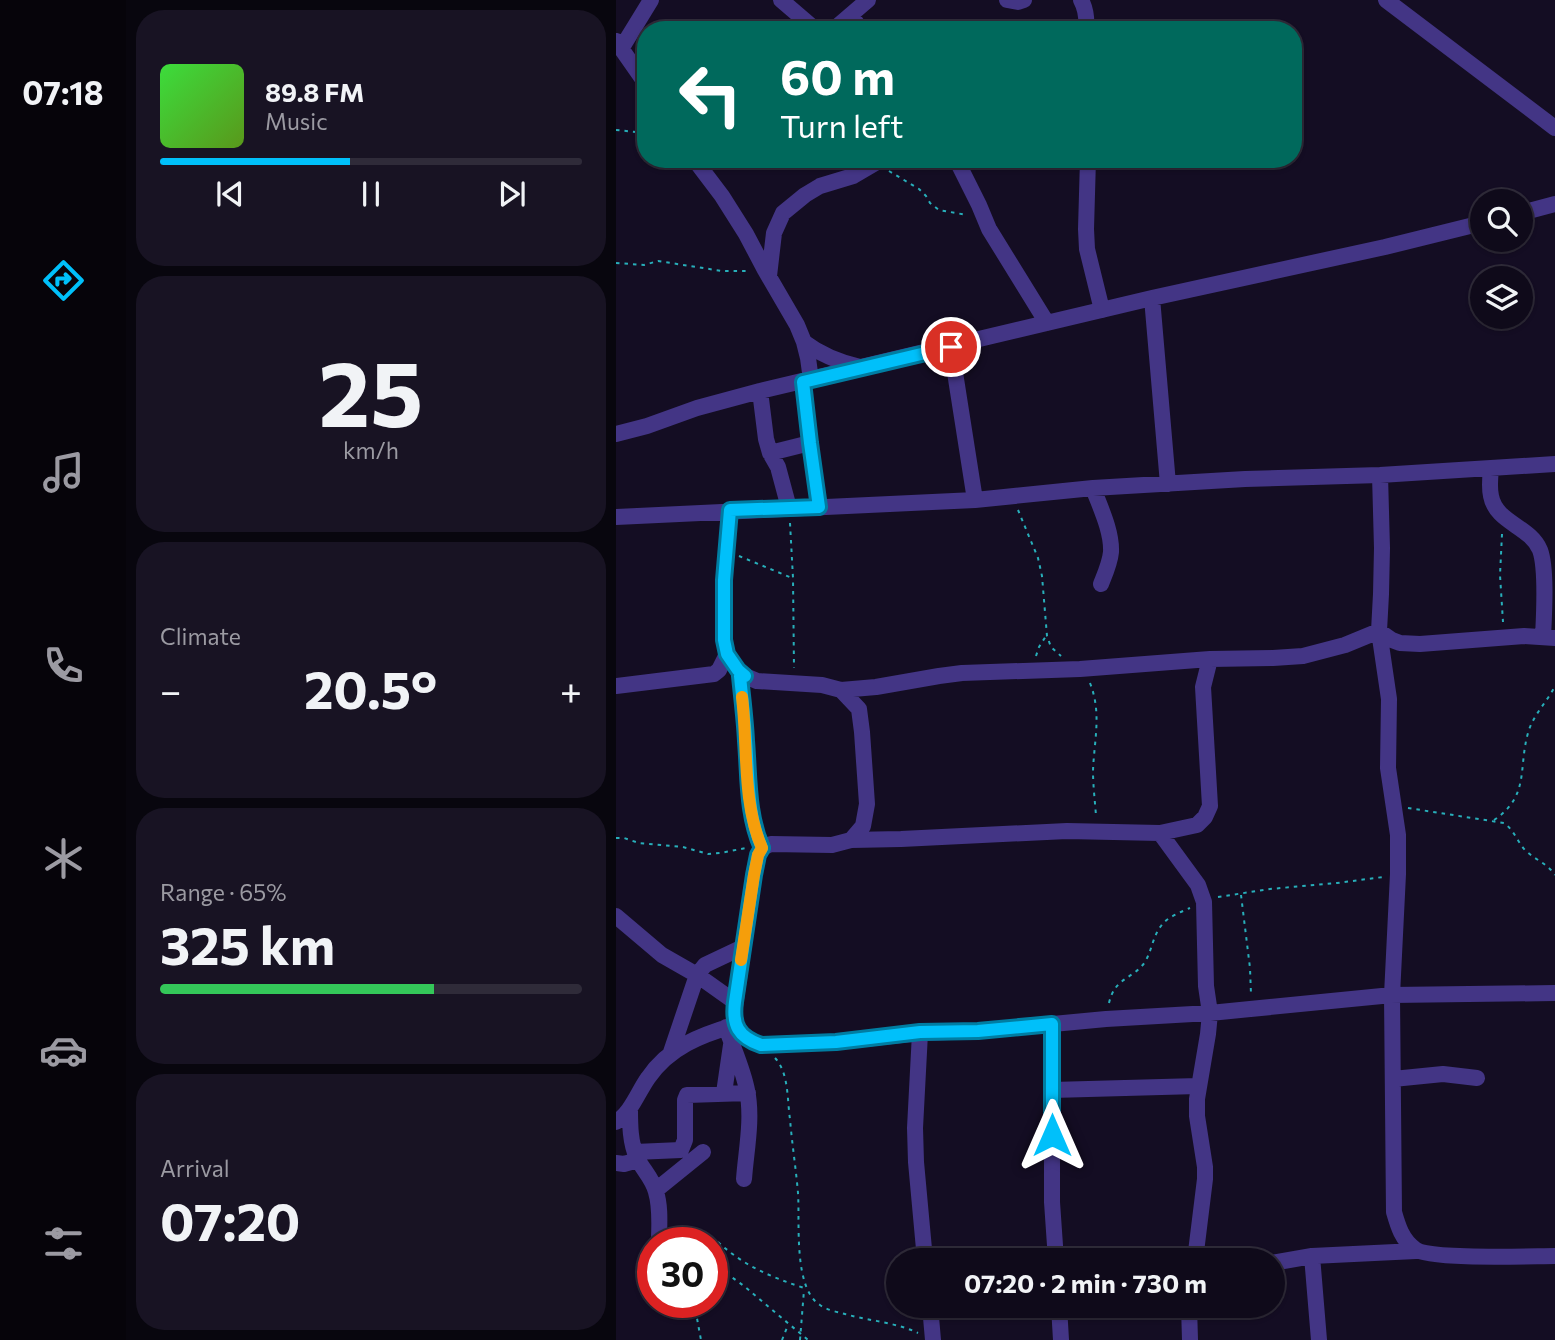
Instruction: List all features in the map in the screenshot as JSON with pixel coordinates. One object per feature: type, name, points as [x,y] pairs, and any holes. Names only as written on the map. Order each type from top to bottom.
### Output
[{"type":"street","points":[[637,71],[619,45],[652,0]]},
{"type":"street","points":[[781,0],[806,21]]},
{"type":"street","points":[[844,21],[867,0]]},
{"type":"street","points":[[1007,0],[1024,0]]},
{"type":"street","points":[[1081,0],[1087,21]]},
{"type":"street","points":[[1386,0],[1555,128]]},
{"type":"street","points":[[851,15],[855,21]]},
{"type":"street","points":[[701,168],[740,225],[804,342],[808,358],[810,443],[819,507]]},
{"type":"street","points":[[767,273],[774,233],[783,213],[820,186],[853,176],[867,168]]},
{"type":"street","points":[[960,168],[989,229],[1047,323]]},
{"type":"street","points":[[1088,168],[1087,249],[1102,310]]},
{"type":"street","points":[[1533,210],[1555,204]]},
{"type":"street","points":[[616,434],[760,391],[1470,226]]},
{"type":"street","points":[[1152,298],[1168,484]]},
{"type":"street","points":[[804,342],[830,358],[862,368]]},
{"type":"street","points":[[951,347],[975,499]]},
{"type":"street","points":[[760,391],[766,439],[778,467],[789,508]]},
{"type":"street","points":[[770,453],[810,443]]},
{"type":"street","points":[[616,517],[975,499],[1093,488],[1245,479],[1380,475],[1555,464]]},
{"type":"street","points":[[1379,631],[1400,643],[1420,644],[1549,638],[1540,551],[1526,532],[1495,508],[1491,498],[1491,469]]},
{"type":"street","points":[[1380,475],[1382,571],[1379,631],[1389,699],[1388,768],[1398,835],[1392,995],[1392,1183],[1394,1212],[1400,1233],[1416,1251]]},
{"type":"street","points":[[1093,488],[1110,537],[1111,552],[1101,584]]},
{"type":"street","points":[[724,1093],[743,947],[761,846],[752,822],[742,676],[727,654],[724,640],[726,549],[730,510]]},
{"type":"street","points":[[616,686],[714,674],[742,676],[757,681],[821,685],[841,690],[939,676],[1210,659],[1303,656],[1345,645],[1379,631]]},
{"type":"street","points":[[714,674],[727,654]]},
{"type":"street","points":[[761,846],[832,845],[851,840],[1068,831],[1160,833],[1197,825],[1205,817],[1209,806],[1203,687],[1210,659]]},
{"type":"street","points":[[851,840],[863,827],[867,804],[859,709],[867,694],[876,687]]},
{"type":"street","points":[[841,690],[859,709]]},
{"type":"street","points":[[1160,833],[1198,884],[1204,902],[1206,986],[1210,1013],[1198,1086],[1197,1116],[1205,1180],[1196,1248]]},
{"type":"street","points":[[616,916],[662,954],[735,1002]]},
{"type":"street","points":[[671,1052],[697,975],[705,965],[743,947]]},
{"type":"street","points":[[616,1122],[630,1108],[659,1063],[671,1052],[687,1042],[731,1032],[761,1045],[836,1042],[920,1032],[978,1031],[1210,1013],[1392,995],[1555,993]]},
{"type":"street","points":[[1052,1024],[1052,1202],[1055,1248]]},
{"type":"street","points":[[731,1032],[748,1093],[749,1117],[744,1179]]},
{"type":"street","points":[[920,1032],[915,1139],[924,1248]]},
{"type":"street","points":[[1393,1079],[1443,1074],[1477,1078]]},
{"type":"street","points":[[1052,1090],[1198,1086]]},
{"type":"street","points":[[616,1163],[624,1164],[636,1156],[681,1150],[685,1140],[687,1095],[748,1093]]},
{"type":"street","points":[[630,1108],[636,1156],[656,1191],[659,1227]]},
{"type":"street","points":[[656,1191],[703,1152]]},
{"type":"street","points":[[1285,1261],[1312,1256],[1416,1251],[1440,1255],[1555,1256]]},
{"type":"street","points":[[1312,1256],[1319,1340]]},
{"type":"street","points":[[925,1337],[928,1318]]},
{"type":"street","points":[[1060,1318],[1061,1340]]},
{"type":"street","points":[[1189,1318],[1190,1340]]},
{"type":"path","points":[[616,130],[637,132]]},
{"type":"path","points":[[890,168],[919,189],[930,203],[939,209],[970,216],[989,229]]},
{"type":"path","points":[[616,263],[644,265],[658,261],[722,271],[767,273]]},
{"type":"path","points":[[1014,495],[1021,522],[1038,558],[1047,636],[1051,647],[1080,669],[1089,680],[1096,704],[1093,774],[1098,831]]},
{"type":"path","points":[[789,508],[796,683]]},
{"type":"path","points":[[1502,516],[1500,575],[1504,638]]},
{"type":"path","points":[[726,549],[793,578]]},
{"type":"path","points":[[1031,670],[1039,647],[1047,636]]},
{"type":"path","points":[[1493,821],[1505,813],[1514,802],[1520,787],[1528,732],[1534,717],[1554,689]]},
{"type":"path","points":[[1393,806],[1504,823],[1524,849],[1546,864],[1555,875]]},
{"type":"path","points":[[616,838],[683,847],[708,854],[761,846]]},
{"type":"path","points":[[1106,1019],[1116,986],[1143,964],[1152,950],[1161,926],[1167,920],[1204,902],[1241,892],[1398,874]]},
{"type":"path","points":[[1241,892],[1252,987],[1250,1009]]},
{"type":"path","points":[[761,1045],[779,1063],[787,1092],[798,1197],[798,1242],[805,1287],[800,1340]]},
{"type":"path","points":[[728,1250],[744,1264],[783,1281],[805,1287],[819,1305],[895,1325],[925,1337]]},
{"type":"path","points":[[728,1274],[808,1340]]},
{"type":"path","points":[[698,1318],[701,1340]]},
{"type":"path","points":[[782,1340],[788,1323]]},
{"type":"slow traffic","points":[[741,960],[754,875],[762,848],[752,822],[742,697]]},
{"type":"route","points":[[951,347],[803,382],[819,507],[730,510],[724,580],[724,640],[727,654],[745,676],[740,676],[750,802],[752,822],[762,848],[754,875],[735,1002],[735,1025],[751,1042],[761,1045],[836,1042],[920,1032],[978,1031],[1052,1024],[1052,1135]]}]
